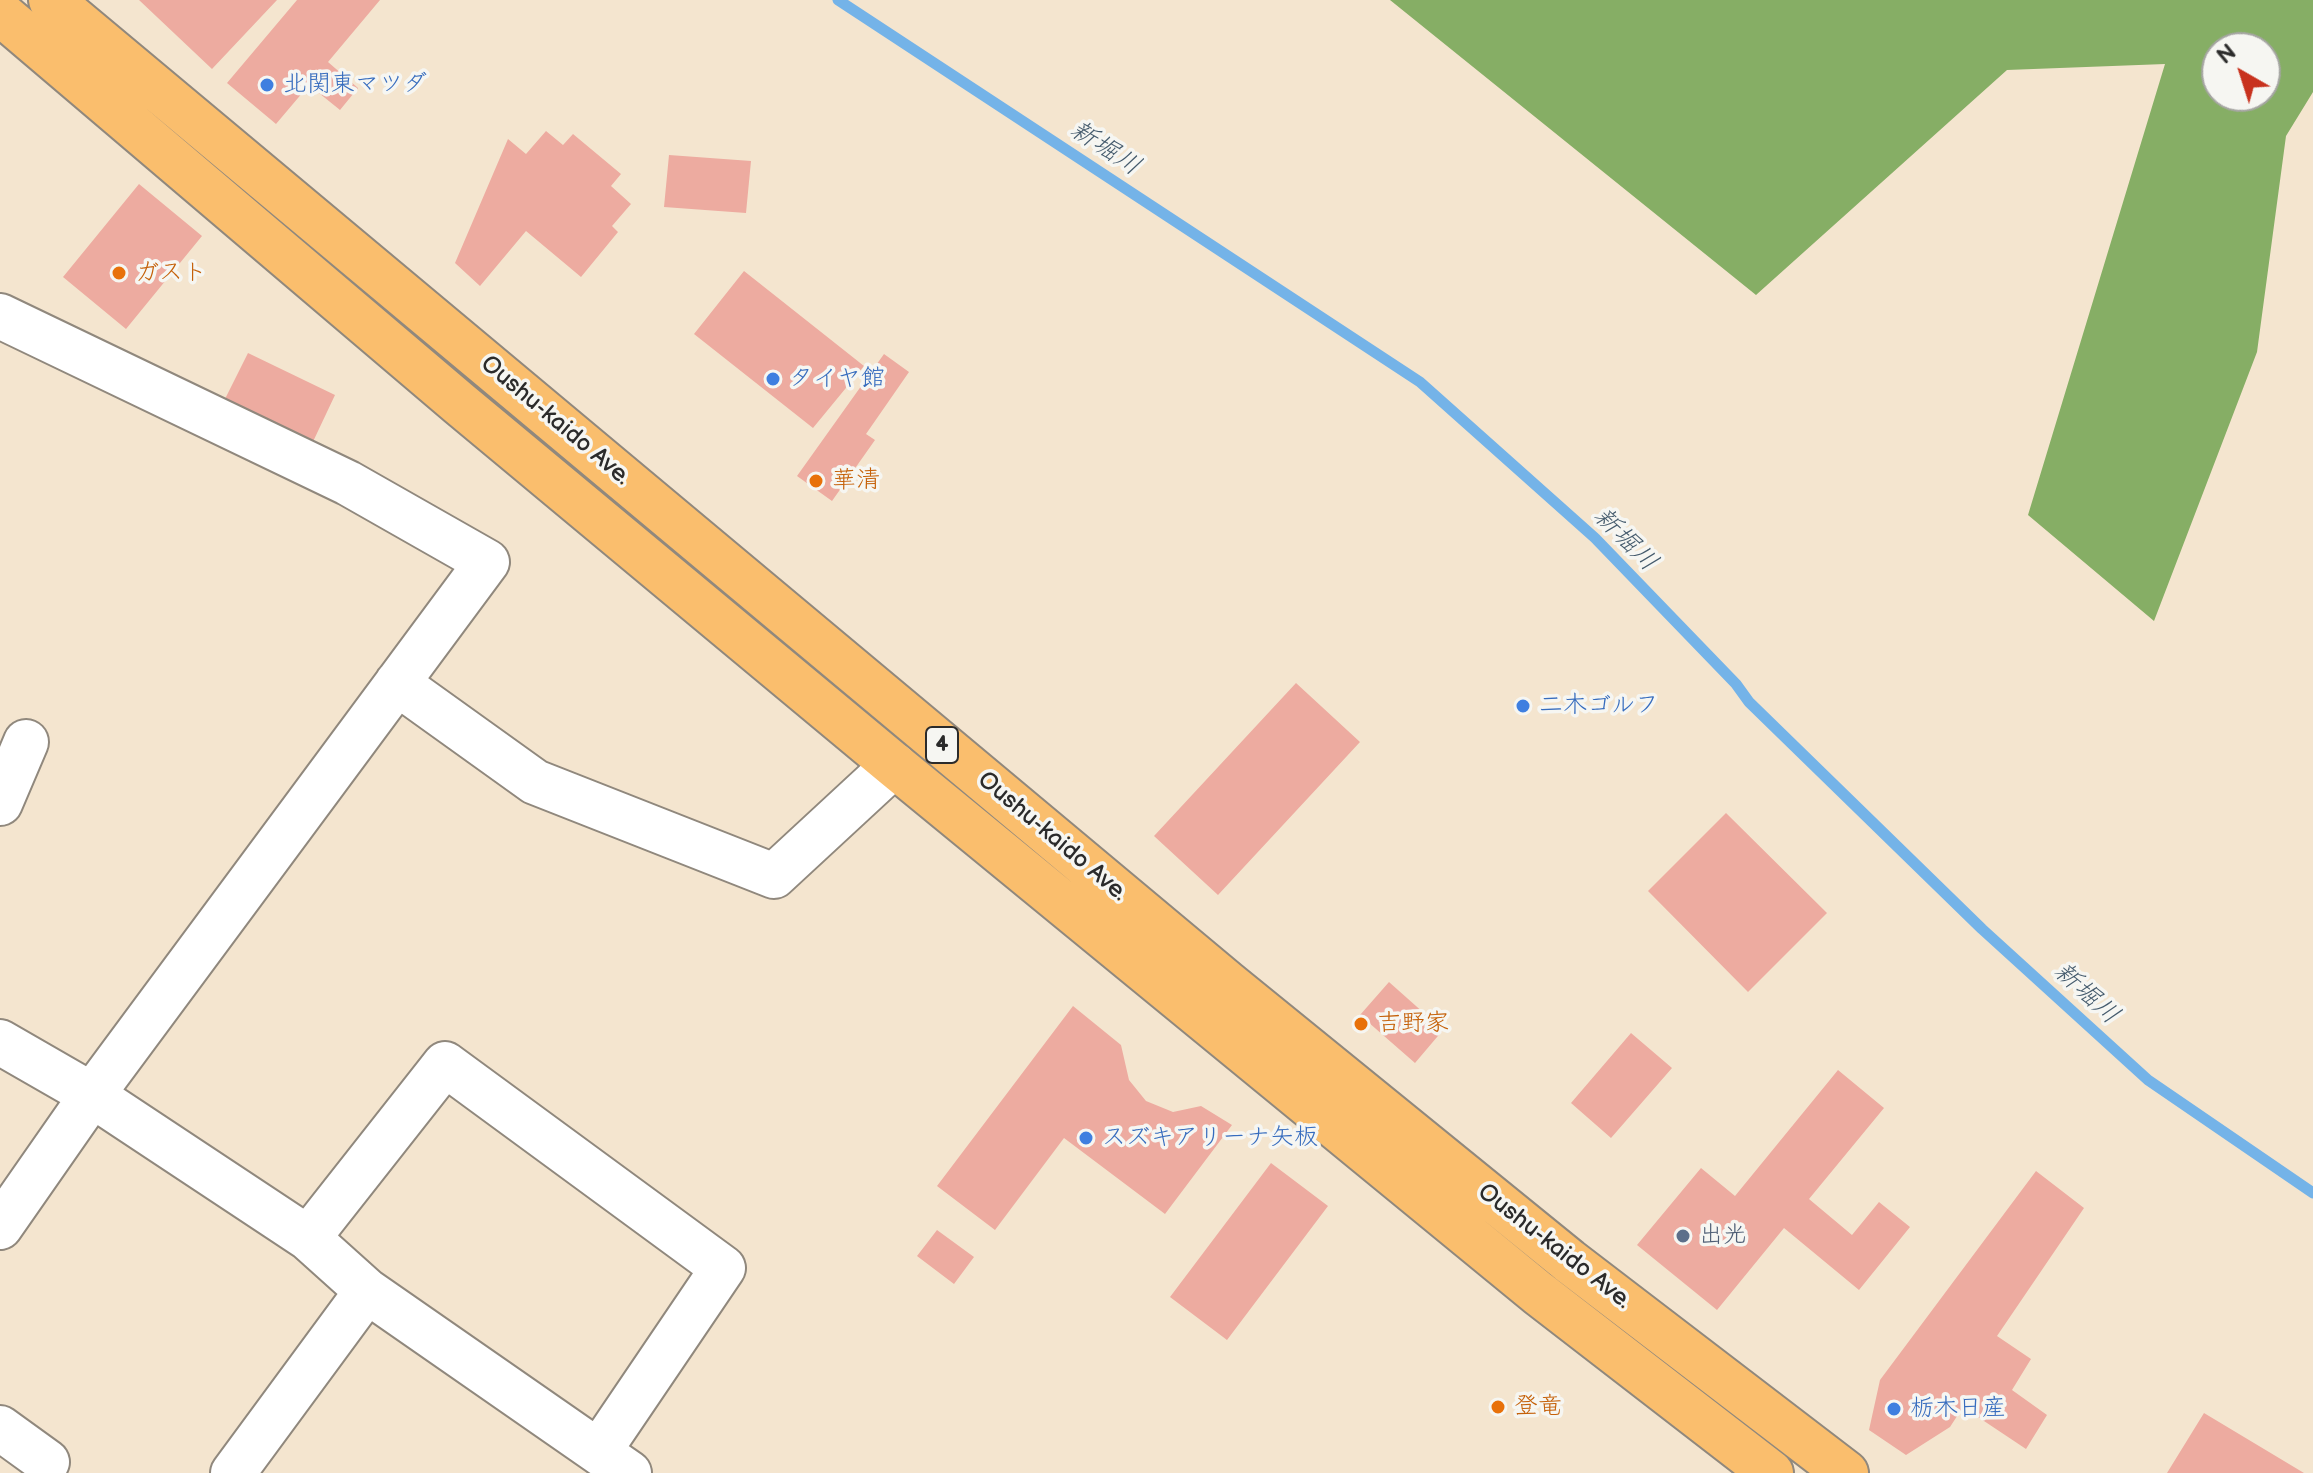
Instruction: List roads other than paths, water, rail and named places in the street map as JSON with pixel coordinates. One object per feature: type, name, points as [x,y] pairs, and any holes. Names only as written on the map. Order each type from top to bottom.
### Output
[{"type":"highway","name":"Oushu-kaido Ave.","points":[[51,0],[1228,984],[1569,1261],[1846,1473]]},
{"type":"highway","name":"Oushu-kaido Ave.","points":[[0,13],[460,404],[894,765],[1538,1293],[1771,1473]]},
{"type":"street","points":[[0,316],[348,483],[487,562],[92,1095],[0,1227]]},
{"type":"street","points":[[397,683],[535,782],[774,876],[894,765]]},
{"type":"street","points":[[0,803],[26,742]]},
{"type":"street","points":[[0,1042],[92,1095],[308,1238],[367,1291],[614,1462],[723,1268],[445,1064],[308,1238]]},
{"type":"street","points":[[233,1473],[367,1291]]},
{"type":"street","points":[[0,1428],[47,1462]]},
{"type":"waterway","name":"新堀川","points":[[838,0],[1420,382],[1595,538],[1736,684],[1749,702],[1982,929],[2148,1080],[2313,1193]]},
{"type":"place","name":"北関東マツダ","points":[[267,85]]},
{"type":"place","name":"ガスト","points":[[119,273]]},
{"type":"place","name":"タイヤ館","points":[[773,379]]},
{"type":"place","name":"華清","points":[[816,481]]},
{"type":"place","name":"二木ゴルフ","points":[[1523,706]]},
{"type":"place","name":"吉野家","points":[[1361,1024]]},
{"type":"place","name":"スズキアリーナ矢板","points":[[1086,1138]]},
{"type":"place","name":"出光","points":[[1683,1236]]},
{"type":"place","name":"登竜","points":[[1498,1407]]},
{"type":"place","name":"栃木日産","points":[[1894,1409]]}]
